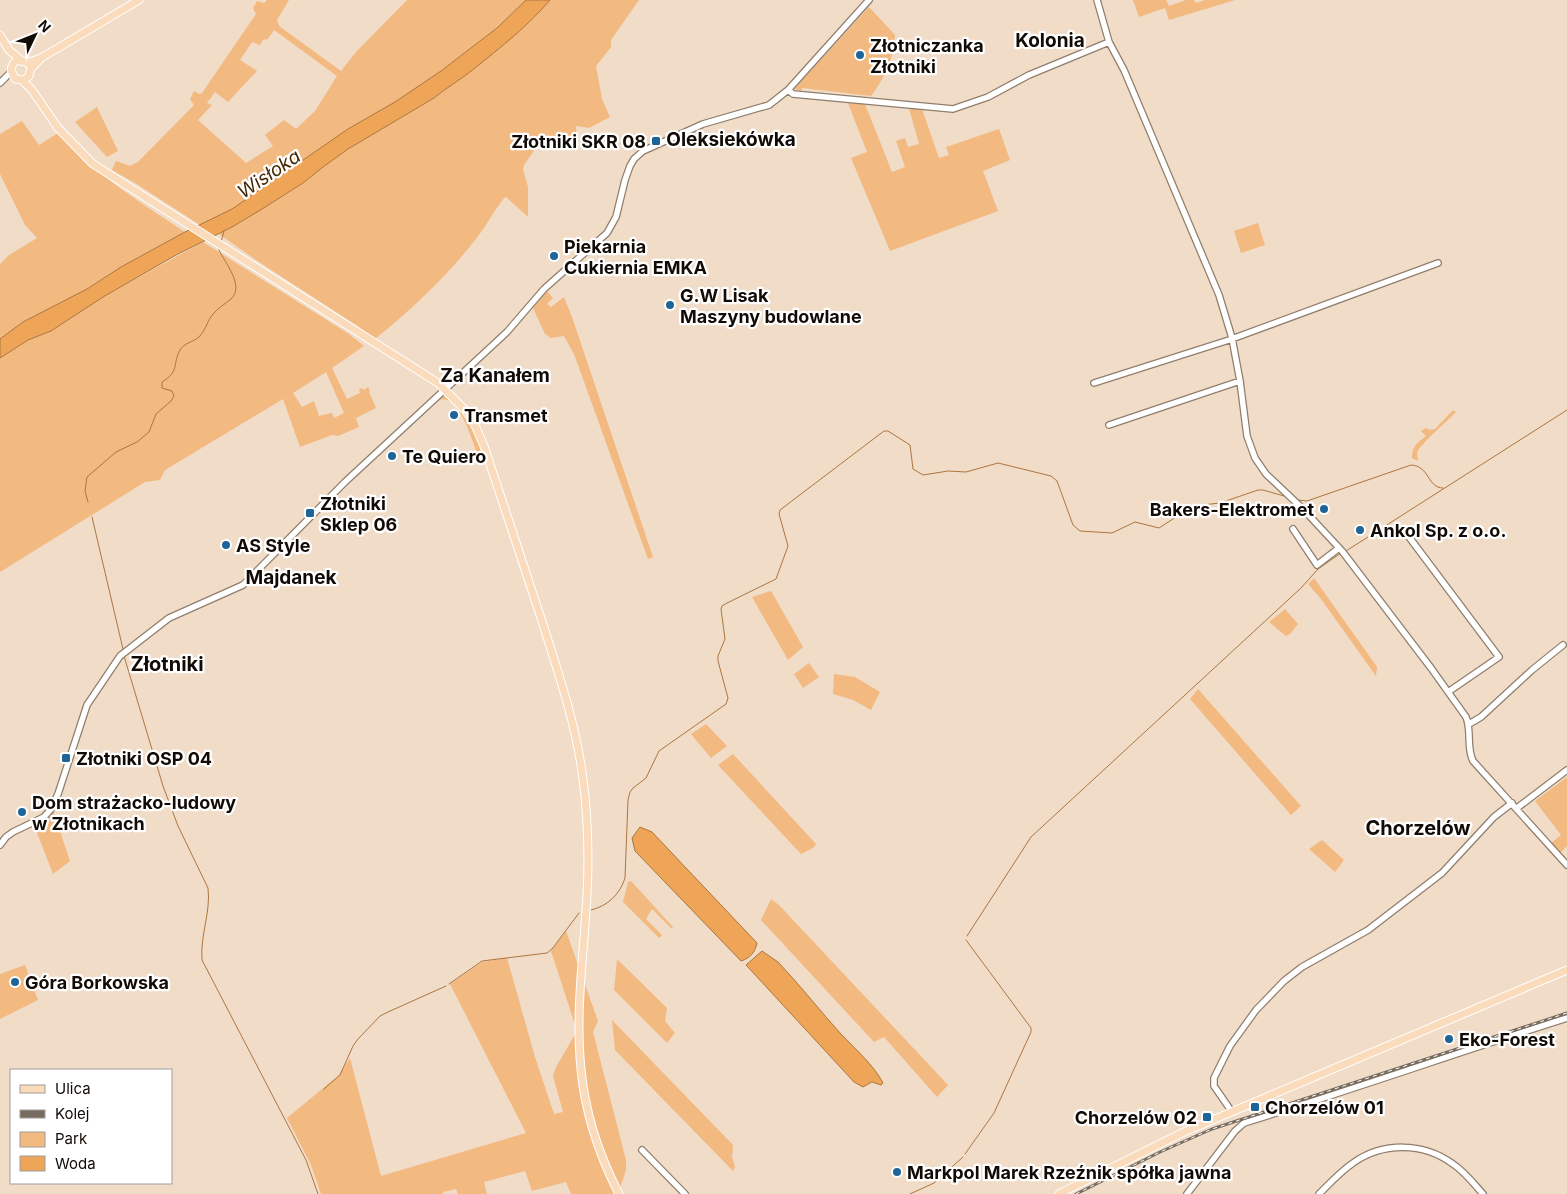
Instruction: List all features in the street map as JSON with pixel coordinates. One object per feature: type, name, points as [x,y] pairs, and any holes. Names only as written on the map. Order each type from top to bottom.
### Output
[{"type":"main road","points":[[12,68],[16,61],[30,62],[41,58],[139,0]]},
{"type":"main road","points":[[0,35],[9,50],[13,61],[12,68],[19,79],[32,90],[58,128],[93,164],[415,368],[445,389],[465,410],[474,423],[484,446],[572,719],[583,779],[588,842],[587,896],[579,1027],[581,1069],[585,1099],[591,1123],[600,1151],[619,1194]]},
{"type":"main road","points":[[9,50],[23,61],[30,73],[32,90]]},
{"type":"main road","points":[[19,79],[30,73],[41,58]]},
{"type":"main road","points":[[1059,1194],[1169,1139],[1567,970]]},
{"type":"street","points":[[0,845],[13,832],[44,817],[51,809],[58,794],[86,705],[120,656],[169,618],[243,585],[344,482],[507,332],[544,289],[607,233],[616,217],[630,166],[634,159],[643,151],[703,124],[769,105],[788,90],[869,0]]},
{"type":"street","points":[[1097,0],[1109,42],[1124,70],[1219,295],[1232,338],[1247,436],[1259,466],[1339,548],[1463,712],[1468,724],[1470,754],[1473,761],[1567,866]]},
{"type":"street","points":[[788,90],[793,94],[953,109],[988,97],[1029,75],[1109,42]]},
{"type":"street","points":[[0,83],[12,68]]},
{"type":"street","points":[[0,83],[19,79]]},
{"type":"street","points":[[1094,383],[1232,338],[1438,264]]},
{"type":"street","points":[[1109,425],[1240,381]]},
{"type":"street","points":[[1293,529],[1317,565],[1339,548]]},
{"type":"street","points":[[1403,529],[1499,657],[1448,692]]},
{"type":"street","points":[[1468,724],[1481,716],[1563,645]]},
{"type":"street","points":[[1517,808],[1567,770]]},
{"type":"street","points":[[1232,1112],[1214,1086],[1214,1078],[1230,1046],[1256,1010],[1284,981],[1302,967],[1368,930],[1442,874],[1494,817],[1512,803]]},
{"type":"street","points":[[1187,1194],[1235,1130],[1244,1123],[1327,1098],[1417,1066],[1567,1018]]},
{"type":"street","points":[[1319,1194],[1345,1169],[1364,1156],[1385,1149],[1400,1147],[1420,1149],[1442,1157],[1456,1166],[1483,1194]]},
{"type":"street","points":[[642,1150],[685,1194]]},
{"type":"green space","points":[[267,0],[289,0],[277,20],[279,26],[341,71],[356,52],[407,0],[526,0],[497,28],[441,71],[395,102],[348,129],[232,209],[200,225],[112,170],[116,161],[130,166],[138,162],[194,105],[190,99],[194,91],[199,94],[202,93],[256,14],[253,8],[257,1],[264,3]],"holes":[[[274,30],[337,76],[315,111],[296,129],[284,120],[265,135],[273,146],[246,163],[198,120],[212,105],[207,103],[215,92],[228,102],[257,71],[240,60],[252,42],[260,45],[263,40],[268,39]]]},
{"type":"green space","points":[[550,0],[639,0],[611,40],[611,47],[596,66],[602,99],[610,117],[589,128],[576,126],[577,145],[538,145],[523,169],[528,187],[528,217],[506,197],[504,198],[476,239],[453,266],[416,304],[375,339],[219,234],[303,183],[348,149],[434,98],[516,34]]},
{"type":"green space","points":[[1133,0],[1166,0],[1169,6],[1186,0],[1194,0],[1196,3],[1205,0],[1235,0],[1169,20],[1165,8],[1139,17]]},
{"type":"green space","points":[[869,7],[895,35],[893,52],[888,67],[881,82],[871,96],[802,88],[802,91],[794,89]]},
{"type":"green space","points":[[848,103],[865,104],[892,172],[905,167],[896,141],[905,138],[908,147],[919,144],[908,105],[921,106],[939,158],[949,155],[946,147],[999,129],[1010,160],[983,171],[998,211],[890,251],[851,158],[867,152]]},
{"type":"green space","points":[[97,107],[118,151],[107,157],[75,122]]},
{"type":"green space","points":[[22,121],[39,145],[58,133],[102,174],[185,232],[121,267],[69,300],[23,322],[0,339],[0,264],[9,255],[37,238],[25,225],[0,174],[0,134]]},
{"type":"green space","points":[[1258,223],[1265,245],[1241,253],[1234,231]]},
{"type":"green space","points":[[203,242],[349,334],[364,346],[332,368],[347,399],[360,393],[359,389],[362,388],[364,390],[368,387],[376,408],[356,418],[359,427],[338,436],[332,435],[300,447],[283,399],[165,470],[160,480],[145,482],[0,572],[0,358],[28,340],[51,331],[103,297]],"holes":[[[326,372],[344,413],[334,418],[332,413],[319,416],[314,401],[302,407],[293,393]]]},
{"type":"green space","points":[[547,291],[553,298],[547,304],[551,307],[564,297],[572,317],[653,557],[648,559],[574,354],[564,336],[551,338],[545,334],[533,308]]},
{"type":"green space","points":[[443,396],[455,404],[462,412],[479,440],[482,454],[478,455],[467,426],[455,405],[450,401],[439,399]]},
{"type":"green space","points":[[1453,410],[1456,412],[1430,436],[1417,452],[1418,461],[1412,458],[1416,445],[1426,436],[1421,431],[1426,428],[1430,430],[1435,429]]},
{"type":"green space","points":[[1314,578],[1377,667],[1376,676],[1321,599],[1308,584]]},
{"type":"green space","points":[[771,591],[803,647],[788,660],[752,597]]},
{"type":"green space","points":[[1285,609],[1298,624],[1286,636],[1269,622]]},
{"type":"green space","points":[[809,663],[819,677],[803,688],[794,674]]},
{"type":"green space","points":[[834,674],[855,677],[880,692],[871,710],[853,700],[833,694]]},
{"type":"green space","points":[[1198,689],[1301,806],[1291,815],[1190,699]]},
{"type":"green space","points":[[706,724],[727,746],[711,758],[691,734]]},
{"type":"green space","points":[[733,754],[816,844],[813,848],[801,854],[718,765]]},
{"type":"green space","points":[[1567,777],[1567,846],[1560,853],[1551,843],[1561,835],[1535,801]]},
{"type":"green space","points":[[53,810],[70,861],[53,874],[34,825]]},
{"type":"green space","points":[[1322,840],[1344,860],[1335,872],[1309,849]]},
{"type":"green space","points":[[631,881],[673,927],[672,929],[652,909],[646,919],[662,935],[659,938],[623,902],[628,882]]},
{"type":"green space","points":[[771,899],[779,905],[948,1085],[937,1097],[884,1037],[874,1042],[761,920]]},
{"type":"green space","points":[[566,931],[598,1021],[593,1032],[626,1160],[626,1170],[618,1194],[571,1194],[566,1182],[532,1191],[525,1171],[484,1182],[487,1194],[458,1194],[456,1189],[443,1192],[443,1194],[321,1194],[311,1165],[287,1118],[339,1075],[350,1058],[381,1176],[526,1133],[450,984],[482,962],[507,958],[535,1057],[554,1114],[563,1112],[553,1076],[556,1067],[577,1031],[551,951]]},
{"type":"green space","points":[[617,959],[667,1008],[665,1021],[675,1033],[667,1043],[614,990]]},
{"type":"green space","points":[[25,965],[38,1000],[0,1019],[0,974]]},
{"type":"green space","points":[[612,1020],[733,1145],[732,1157],[735,1167],[733,1171],[615,1050]]},
{"type":"water","points":[[526,0],[550,0],[533,19],[504,44],[434,98],[348,149],[303,183],[232,227],[176,255],[103,297],[51,331],[28,340],[0,358],[0,339],[23,322],[87,289],[121,267],[185,232],[232,209],[348,129],[395,102],[441,71],[497,28]]},
{"type":"water","points":[[640,827],[652,832],[757,943],[755,950],[749,957],[741,961],[635,851],[632,838]]},
{"type":"water","points":[[762,951],[778,962],[869,1063],[883,1083],[881,1085],[872,1082],[863,1087],[854,1082],[746,965]]},
{"type":"waterway","points":[[221,242],[224,231]]},
{"type":"waterway","points":[[88,502],[85,491],[87,477],[116,452],[137,442],[149,432],[156,414],[174,396],[172,391],[162,388],[162,382],[173,371],[180,350],[199,337],[213,314],[235,294],[235,281],[219,248]]},
{"type":"waterway","points":[[1346,551],[1567,410]]},
{"type":"waterway","points":[[591,910],[603,906],[617,894],[625,878],[628,800],[630,792],[646,778],[659,751],[726,704],[728,698],[718,661],[718,656],[725,639],[721,609],[727,603],[776,579],[788,546],[779,514],[780,510],[884,431],[888,431],[910,445],[913,469],[923,475],[948,471],[966,472],[998,463],[1051,476],[1057,481],[1073,525],[1080,531],[1112,533],[1135,522],[1159,528],[1193,506],[1220,503],[1258,490],[1284,496]]},
{"type":"waterway","points":[[1298,500],[1307,501],[1411,465],[1422,469],[1434,485],[1443,488]]},
{"type":"waterway","points":[[92,517],[123,649]]},
{"type":"waterway","points":[[967,936],[1031,837],[1301,588],[1318,569],[1341,553]]},
{"type":"waterway","points":[[124,656],[163,786],[178,826],[208,888],[209,897],[202,960],[306,1160],[318,1194]]},
{"type":"waterway","points":[[449,984],[482,961],[547,953],[579,913]]},
{"type":"waterway","points":[[965,1154],[994,1113],[1031,1032],[1031,1028],[966,940]]},
{"type":"waterway","points":[[324,1089],[340,1075],[353,1046],[380,1016],[446,986]]},
{"type":"waterway","points":[[910,1194],[934,1183],[963,1157]]},
{"type":"railway","points":[[1076,1194],[1160,1152],[1212,1129],[1567,1013]]},
{"type":"place","name":"Złotniczanka Złotniki","points":[[860,55]]},
{"type":"place","name":"Złotniki SKR 08","points":[[656,141]]},
{"type":"place","name":"Piekarnia Cukiernia EMKA","points":[[554,256]]},
{"type":"place","name":"G.W Lisak Maszyny budowlane","points":[[670,305]]},
{"type":"place","name":"Transmet","points":[[454,415]]},
{"type":"place","name":"Te Quiero","points":[[392,456]]},
{"type":"place","name":"Bakers-Elektromet","points":[[1324,509]]},
{"type":"place","name":"Złotniki Sklep 06","points":[[310,513]]},
{"type":"place","name":"Ankol Sp. z o.o.","points":[[1360,530]]},
{"type":"place","name":"AS Style","points":[[226,545]]},
{"type":"place","name":"Złotniki OSP 04","points":[[66,758]]},
{"type":"place","name":"Dom strażacko-ludowy w Złotnikach","points":[[22,812]]},
{"type":"place","name":"Góra Borkowska","points":[[15,982]]},
{"type":"place","name":"Eko-Forest","points":[[1449,1039]]},
{"type":"place","name":"Chorzelów 01","points":[[1255,1107]]},
{"type":"place","name":"Chorzelów 02","points":[[1207,1117]]},
{"type":"place","name":"Markpol Marek Rzeźnik spółka jawna","points":[[897,1172]]},
{"type":"district","name":"Kolonia","points":[[1050,40]]},
{"type":"district","name":"Oleksiekówka","points":[[731,139]]},
{"type":"district","name":"Za Kanałem","points":[[495,375]]},
{"type":"district","name":"Majdanek","points":[[291,577]]},
{"type":"district","name":"Złotniki","points":[[167,664]]},
{"type":"district","name":"Chorzelów","points":[[1418,828]]},
{"type":"water label","name":"Wisłoka","points":[[269,174]]}]
